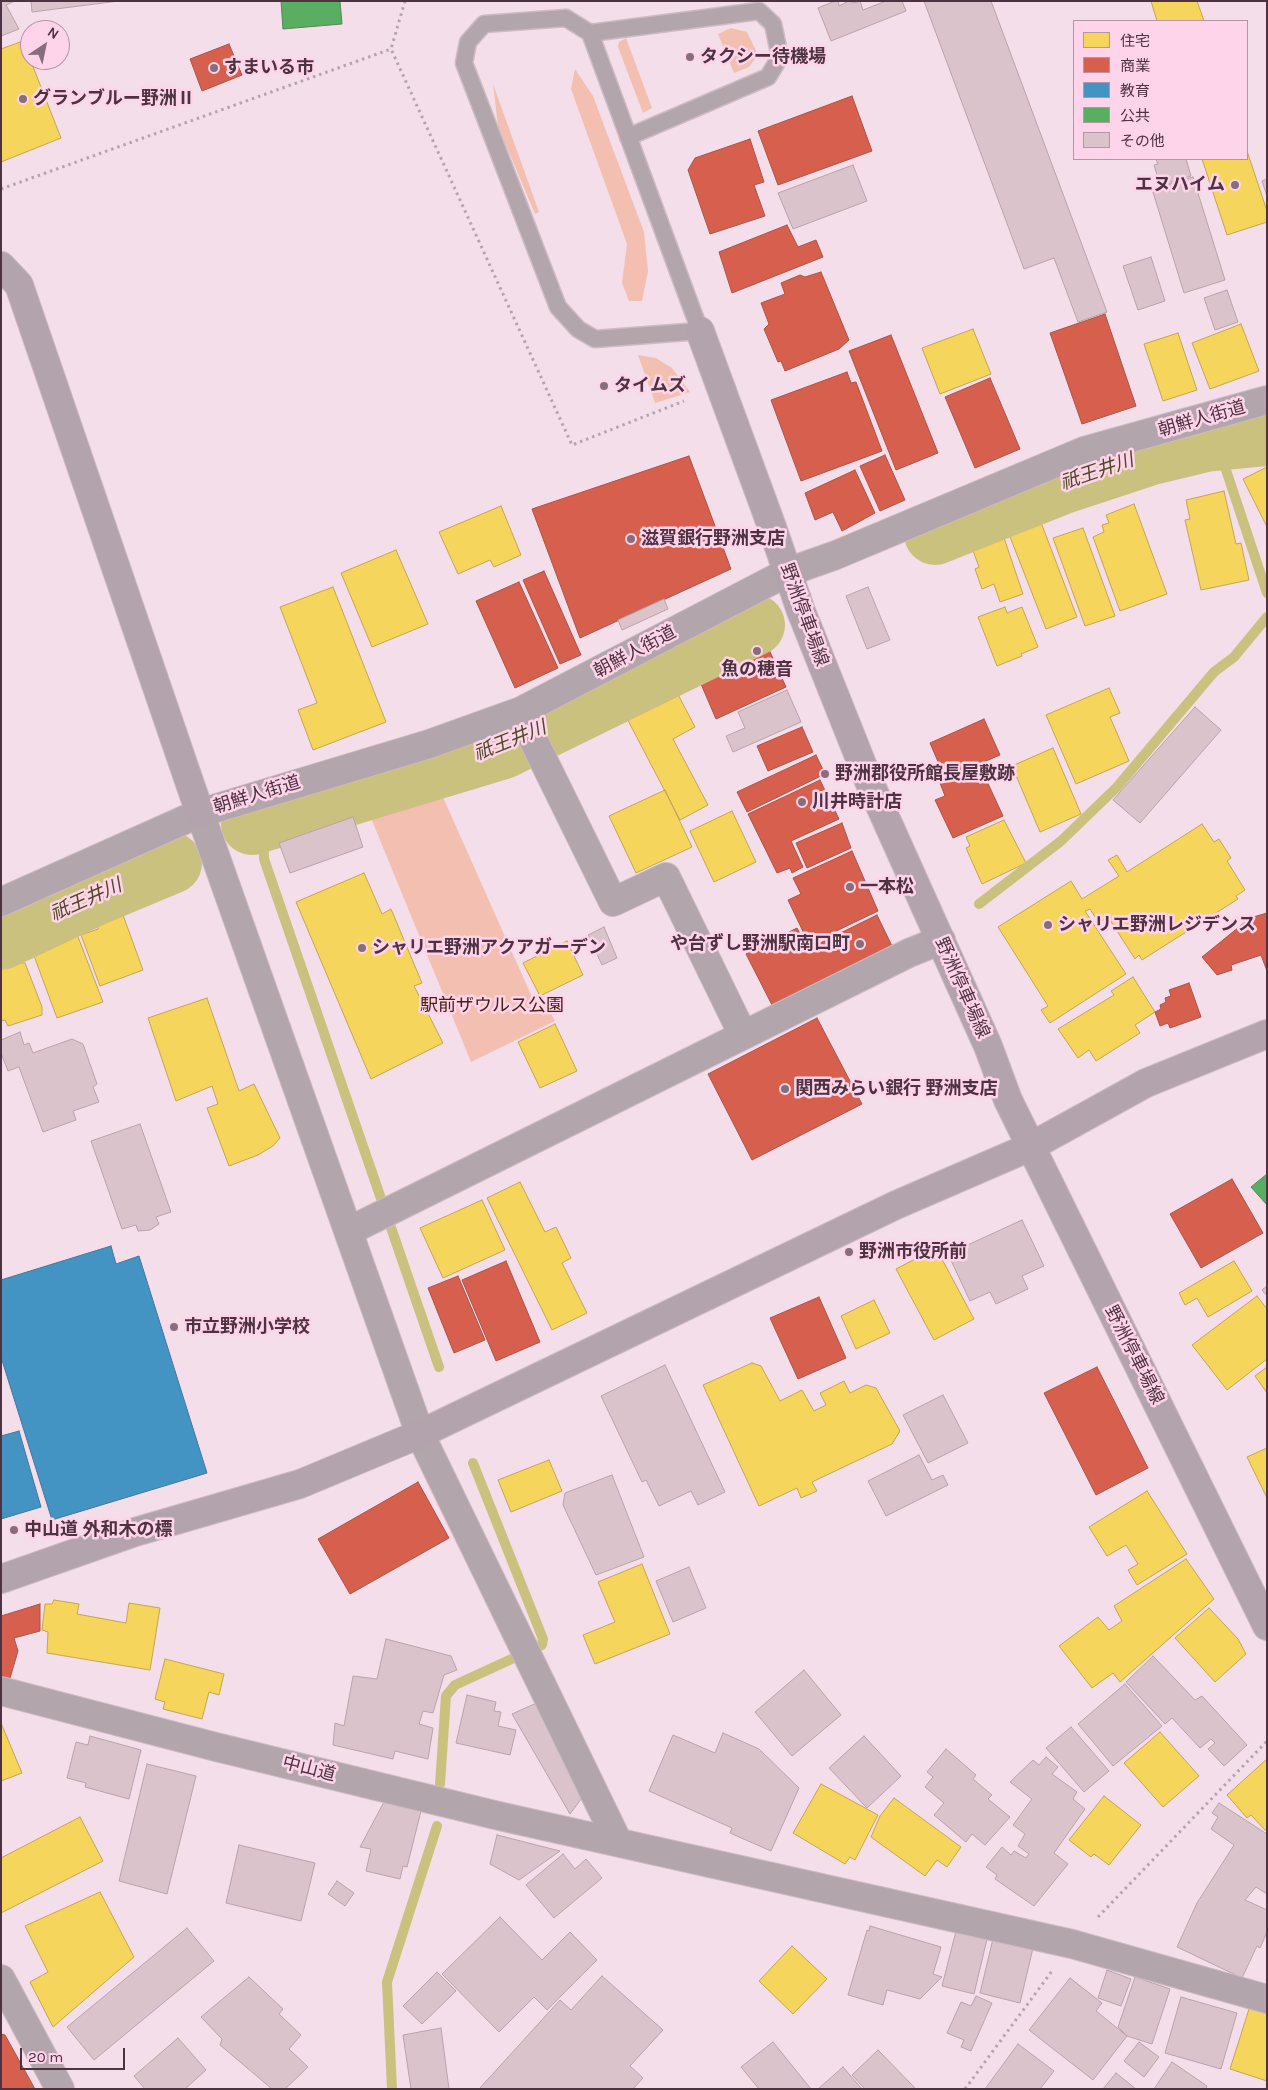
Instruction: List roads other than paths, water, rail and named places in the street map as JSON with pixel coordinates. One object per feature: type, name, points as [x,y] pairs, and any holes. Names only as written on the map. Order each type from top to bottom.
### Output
[{"type":"street","points":[[1,266],[20,285],[200,813],[420,1434],[618,1842]]},
{"type":"street","name":"野洲停車場線","points":[[700,331],[801,611],[868,779],[988,1046],[1008,1100],[1267,1626]]},
{"type":"street","name":"朝鮮人街道","points":[[1,902],[200,813],[429,744],[524,719],[788,572],[836,555],[1084,451],[1267,400]]},
{"type":"street","points":[[524,719],[613,902],[666,877],[743,1035]]},
{"type":"street","points":[[349,1232],[909,953],[941,940]]},
{"type":"street","points":[[1,1579],[135,1532],[300,1484],[420,1434],[896,1205],[1030,1147],[1146,1084],[1267,1034]]},
{"type":"street","name":"中山道","points":[[1,1691],[225,1749],[443,1802],[1072,1944],[1267,1999]]},
{"type":"street","points":[[1,1979],[60,2089]]},
{"type":"lane","points":[[590,33],[759,11],[773,24],[780,57],[768,77],[628,137]]},
{"type":"lane","points":[[566,18],[590,33],[628,137],[700,331],[595,339],[578,329],[558,307],[464,63],[468,42],[484,24],[566,18]]},
{"type":"waterway","name":"祇王井川","points":[[935,534],[1063,483],[1151,454],[1205,441],[1267,435]]},
{"type":"waterway","points":[[1216,440],[1267,593]]},
{"type":"waterway","points":[[979,904],[1061,841],[1117,787],[1214,672],[1234,657],[1267,617]]},
{"type":"waterway","name":"祇王井川","points":[[252,824],[503,748],[754,625]]},
{"type":"waterway","points":[[263,820],[264,859],[439,1367]]},
{"type":"waterway","name":"祇王井川","points":[[1,939],[92,896],[171,863]]},
{"type":"waterway","points":[[440,1784],[446,1696],[455,1685],[542,1645],[543,1639],[473,1463]]},
{"type":"waterway","points":[[392,2089],[387,1982],[437,1826]]},
{"type":"place","name":"タクシー待機場","points":[[690,57]]},
{"type":"place","name":"すまいる市","points":[[214,68]]},
{"type":"place","name":"グランブルー野洲Ⅱ","points":[[23,99]]},
{"type":"place","name":"エヌハイム","points":[[1235,185]]},
{"type":"place","name":"タイムズ","points":[[604,386]]},
{"type":"place","name":"滋賀銀行野洲支店","points":[[631,539]]},
{"type":"place","name":"魚の穂音","points":[[757,651]]},
{"type":"place","name":"野洲郡役所館長屋敷跡","points":[[825,774]]},
{"type":"place","name":"川井時計店","points":[[802,802]]},
{"type":"place","name":"一本松","points":[[850,887]]},
{"type":"place","name":"シャリエ野洲レジデンス","points":[[1048,925]]},
{"type":"place","name":"や台ずし野洲駅南口町","points":[[860,944]]},
{"type":"place","name":"シャリエ野洲アクアガーデン","points":[[362,948]]},
{"type":"place","name":"関西みらい銀行 野洲支店","points":[[785,1089]]},
{"type":"place","name":"野洲市役所前","points":[[849,1252]]},
{"type":"place","name":"市立野洲小学校","points":[[174,1327]]},
{"type":"place","name":"中山道 外和木の標","points":[[14,1530]]},
{"type":"park label","name":"駅前ザウルス公園","points":[[492,1006]]}]
